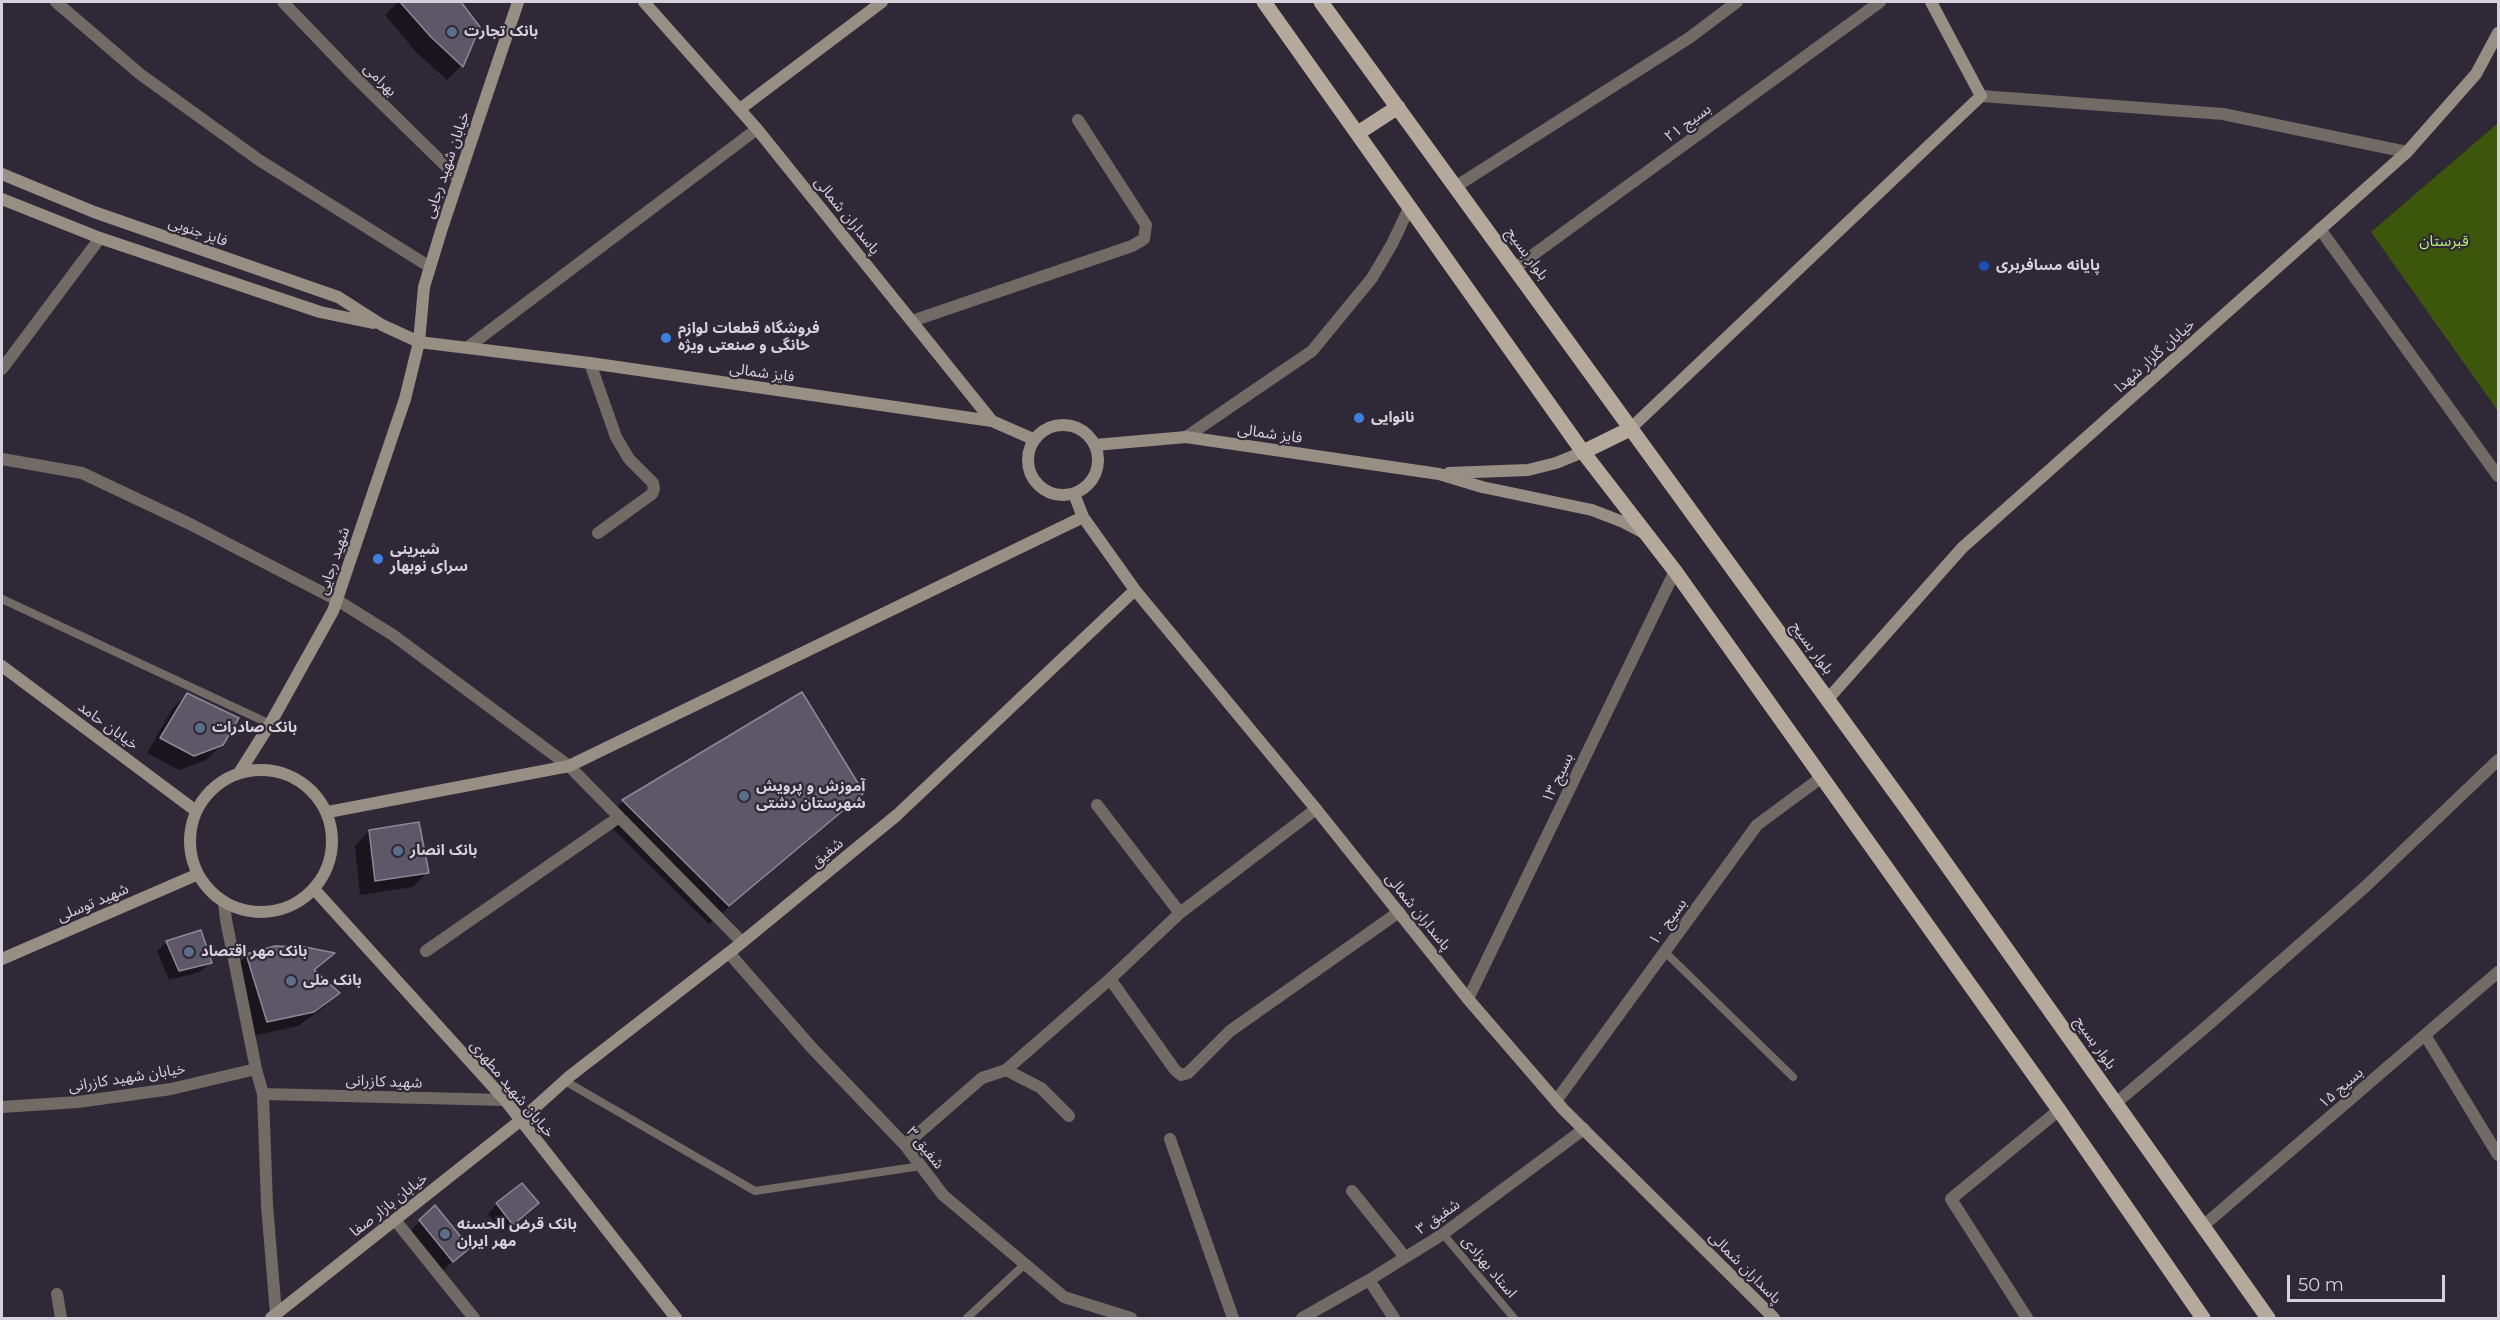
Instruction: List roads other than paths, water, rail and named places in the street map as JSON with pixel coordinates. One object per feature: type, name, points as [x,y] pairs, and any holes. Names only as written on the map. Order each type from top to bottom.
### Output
[{"type":"main road","name":"خیابان شهید رجایی","points":[[419,342],[424,287],[458,178],[518,2]]},
{"type":"main road","name":"پاسداران شمالی","points":[[644,2],[757,129],[993,421],[1033,439]]},
{"type":"main road","points":[[740,109],[882,2]]},
{"type":"main road","points":[[1264,2],[1583,452],[1650,537],[1822,777],[2059,1110],[2203,1318]]},
{"type":"main road","name":"بلوار بسیج","points":[[1321,2],[1827,700],[2268,1318]]},
{"type":"main road","points":[[1583,452],[1630,429],[1981,96],[1932,2]]},
{"type":"main road","name":"خیابان گلزار شهدا","points":[[1827,700],[1962,549],[2407,152],[2476,74],[2499,33]]},
{"type":"main road","points":[[1358,134],[1398,107]]},
{"type":"main road","name":"فایز جنوبی","points":[[2,174],[94,212],[338,297],[382,325],[419,342]]},
{"type":"main road","name":"فایز جنوبی","points":[[2,199],[100,238],[320,312],[382,325]]},
{"type":"main road","name":"فایز شمالی","points":[[419,342],[590,363],[993,421]]},
{"type":"main road","name":"شهید رجایی","points":[[239,773],[270,724],[333,611],[405,399],[419,342]]},
{"type":"main road","points":[[1059,424],[1074,426],[1086,433],[1095,445],[1099,459],[1096,474],[1087,486],[1074,494],[1059,495],[1045,491],[1034,481],[1028,468],[1028,453],[1033,439],[1044,429],[1059,424]]},
{"type":"main road","name":"فایز شمالی","points":[[1095,445],[1186,436],[1439,474],[1482,487],[1592,510],[1623,522],[1650,537]]},
{"type":"main road","name":"فایز شمالی","points":[[1439,474],[1528,470],[1583,452]]},
{"type":"main road","name":"پاسداران شمالی","points":[[1074,494],[1083,517],[1135,591],[1316,808],[1468,999],[1556,1101],[1774,1318]]},
{"type":"main road","points":[[328,812],[569,766],[1083,517]]},
{"type":"main road","name":"شفیق","points":[[521,1120],[565,1081],[729,953],[897,815],[1135,591]]},
{"type":"main road","name":"خیابان حامد","points":[[2,666],[196,812]]},
{"type":"main road","points":[[261,769],[284,773],[304,783],[328,812],[333,844],[328,868],[314,889],[295,904],[272,912],[247,911],[224,902],[196,875],[189,843],[192,820],[202,800],[218,783],[239,773],[261,769]]},
{"type":"main road","name":"شهید توسلی","points":[[2,959],[196,875]]},
{"type":"main road","name":"خیابان شهید مطهری","points":[[314,889],[505,1100],[676,1318]]},
{"type":"main road","name":"خیابان بازار صفا","points":[[273,1316],[521,1120]]},
{"type":"street","points":[[56,2],[140,74],[260,160],[430,267]]},
{"type":"street","name":"بهرامی","points":[[283,2],[355,77],[458,178]]},
{"type":"street","points":[[1455,187],[1689,38],[1737,2]]},
{"type":"street","name":"بسیج ۲۱","points":[[1515,268],[1880,2]]},
{"type":"street","points":[[1981,96],[2223,114],[2407,152]]},
{"type":"street","points":[[912,321],[1132,246],[1144,239],[1146,225],[1078,120]]},
{"type":"street","points":[[468,347],[757,129]]},
{"type":"street","points":[[1186,436],[1312,351],[1372,278],[1392,244],[1410,206]]},
{"type":"street","points":[[2320,229],[2499,476]]},
{"type":"street","points":[[2,369],[100,238]]},
{"type":"street","points":[[590,363],[616,437],[629,459],[652,483],[654,489],[652,494],[598,533]]},
{"type":"street","points":[[2,459],[82,473],[190,524],[337,600],[393,635],[569,766],[742,942]]},
{"type":"street","name":"بسیج ۱۳","points":[[1468,999],[1675,571]]},
{"type":"street","points":[[2116,1103],[2365,887],[2499,760]]},
{"type":"street","name":"بسیج ۱۰","points":[[1556,1101],[1757,825],[1822,777]]},
{"type":"street","points":[[1097,805],[1180,913]]},
{"type":"street","points":[[905,1145],[982,1078],[1006,1070],[1110,979],[1180,913],[1316,808]]},
{"type":"street","points":[[426,951],[619,817]]},
{"type":"street","points":[[224,902],[256,1069],[263,1094],[273,1316]]},
{"type":"street","points":[[1110,979],[1180,1075],[1188,1073],[1230,1031],[1399,912]]},
{"type":"street","name":"شفیق ۳","points":[[729,953],[812,1048],[905,1145],[943,1195],[1064,1298],[1131,1318]]},
{"type":"street","name":"بسیج ۱۵","points":[[2203,1226],[2499,972]]},
{"type":"street","points":[[2425,1035],[2499,1155]]},
{"type":"street","name":"خیابان شهید کازرانی","points":[[2,1107],[78,1102],[171,1089],[256,1069]]},
{"type":"street","points":[[1006,1070],[1041,1088],[1069,1116]]},
{"type":"street","name":"شهید کازرانی","points":[[263,1094],[505,1100]]},
{"type":"street","points":[[2027,1318],[1951,1199],[2059,1110]]},
{"type":"street","name":"شفیق ۳","points":[[1302,1318],[1443,1234],[1584,1129]]},
{"type":"street","points":[[1170,1139],[1233,1318]]},
{"type":"street","points":[[1352,1191],[1405,1257]]},
{"type":"street","points":[[395,1220],[474,1318]]},
{"type":"street","points":[[1369,1280],[1394,1318]]},
{"type":"street","points":[[57,1294],[61,1318]]},
{"type":"lane","points":[[2,599],[270,724]]},
{"type":"lane","points":[[1665,952],[1793,1077]]},
{"type":"lane","points":[[565,1081],[755,1191],[921,1166]]},
{"type":"lane","name":"استاد بهزادی","points":[[1443,1234],[1514,1318]]},
{"type":"lane","points":[[967,1318],[1024,1264]]},
{"type":"place","name":"بانک تجارت","points":[[452,32]]},
{"type":"place","name":"پایانه مسافربری","points":[[1984,266]]},
{"type":"place","name":"فروشگاه قطعات لوازم خانگی و صنعتی ویژه","points":[[666,338]]},
{"type":"place","name":"نانوایی","points":[[1359,418]]},
{"type":"place","name":"شیرینی سرای نوبهار","points":[[378,559]]},
{"type":"place","name":"بانک صادرات","points":[[200,728]]},
{"type":"place","name":"آموزش و پرویش شهرستان دشتی","points":[[744,796]]},
{"type":"place","name":"بانک انصار","points":[[398,851]]},
{"type":"place","name":"بانک مهر اقتصاد","points":[[189,952]]},
{"type":"place","name":"بانک ملی","points":[[291,981]]},
{"type":"place","name":"بانک قرض الحسنه مهر ایران","points":[[445,1234]]},
{"type":"park label","name":"قبرستان","points":[[2444,242]]}]
